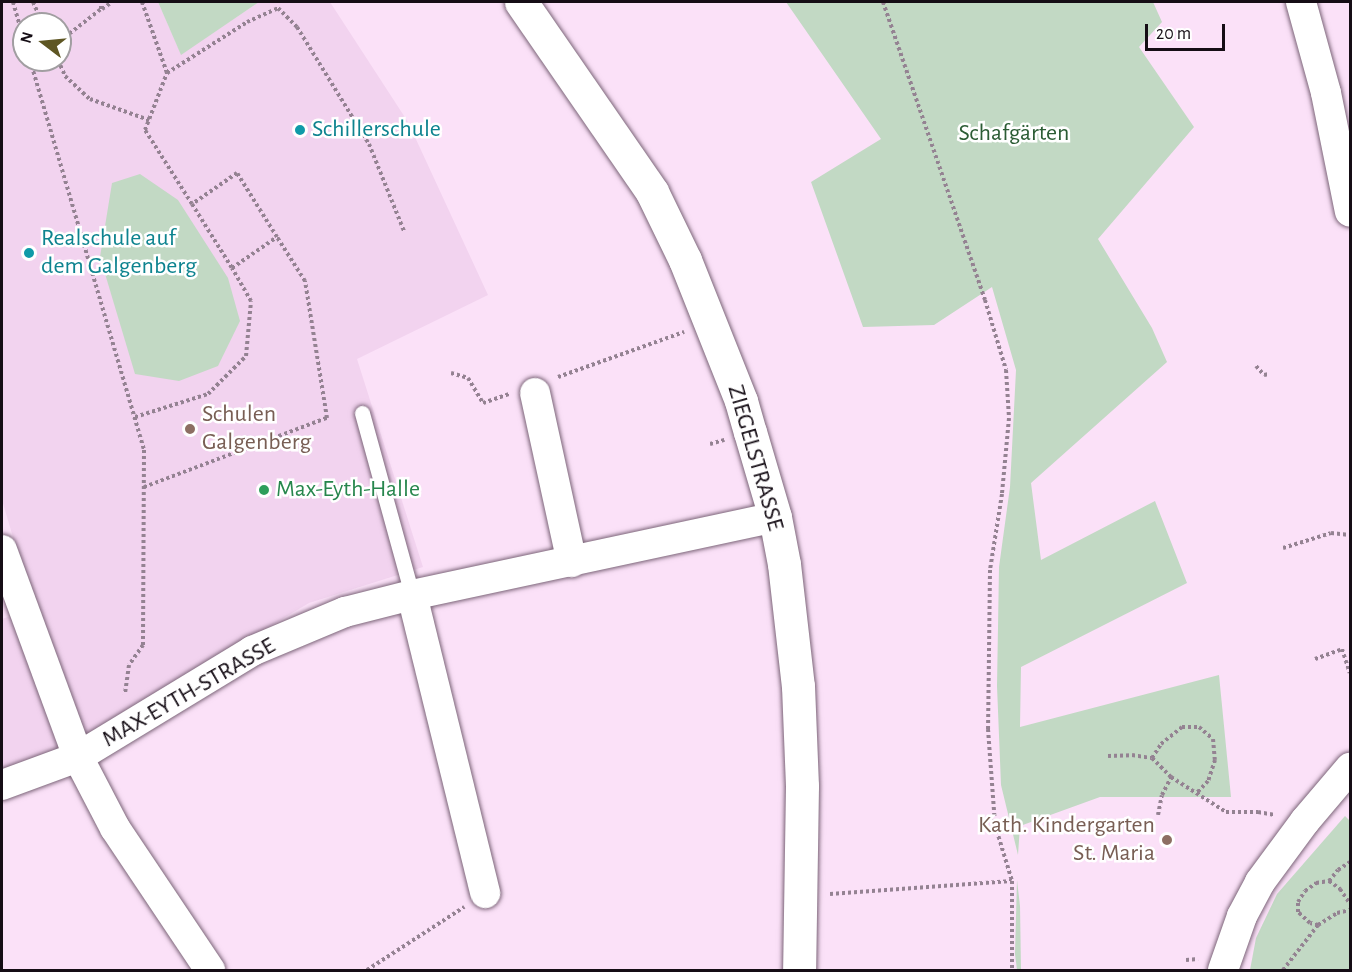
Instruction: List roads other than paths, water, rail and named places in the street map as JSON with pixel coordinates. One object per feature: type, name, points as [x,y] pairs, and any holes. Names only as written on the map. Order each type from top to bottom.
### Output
[{"type":"main road","name":"ZIEGELSTRASSE","points":[[521,2],[652,192],[686,260],[741,401],[775,517],[793,627],[798,686],[802,786],[799,970]]},
{"type":"street","points":[[1301,2],[1326,93],[1350,212]]},
{"type":"street","points":[[533,388],[572,562]]},
{"type":"street","name":"MAX-EYTH-STRASSE","points":[[2,785],[78,757],[252,651],[345,612],[412,595],[775,517]]},
{"type":"street","points":[[2,550],[78,757],[115,828],[210,970]]},
{"type":"street","points":[[412,595],[484,893]]},
{"type":"street","points":[[1223,970],[1242,916],[1260,882],[1305,821],[1350,768]]},
{"type":"lane","points":[[362,413],[412,595]]},
{"type":"place","name":"Schillerschule","points":[[300,130]]},
{"type":"place","name":"Realschule auf dem Galgenberg","points":[[29,253]]},
{"type":"place","name":"Schulen Galgenberg","points":[[190,429]]},
{"type":"place","name":"Max-Eyth-Halle","points":[[264,490]]},
{"type":"place","name":"Kath. Kindergarten St. Maria","points":[[1167,840]]},
{"type":"park label","name":"Schafgärten","points":[[1014,134]]}]
